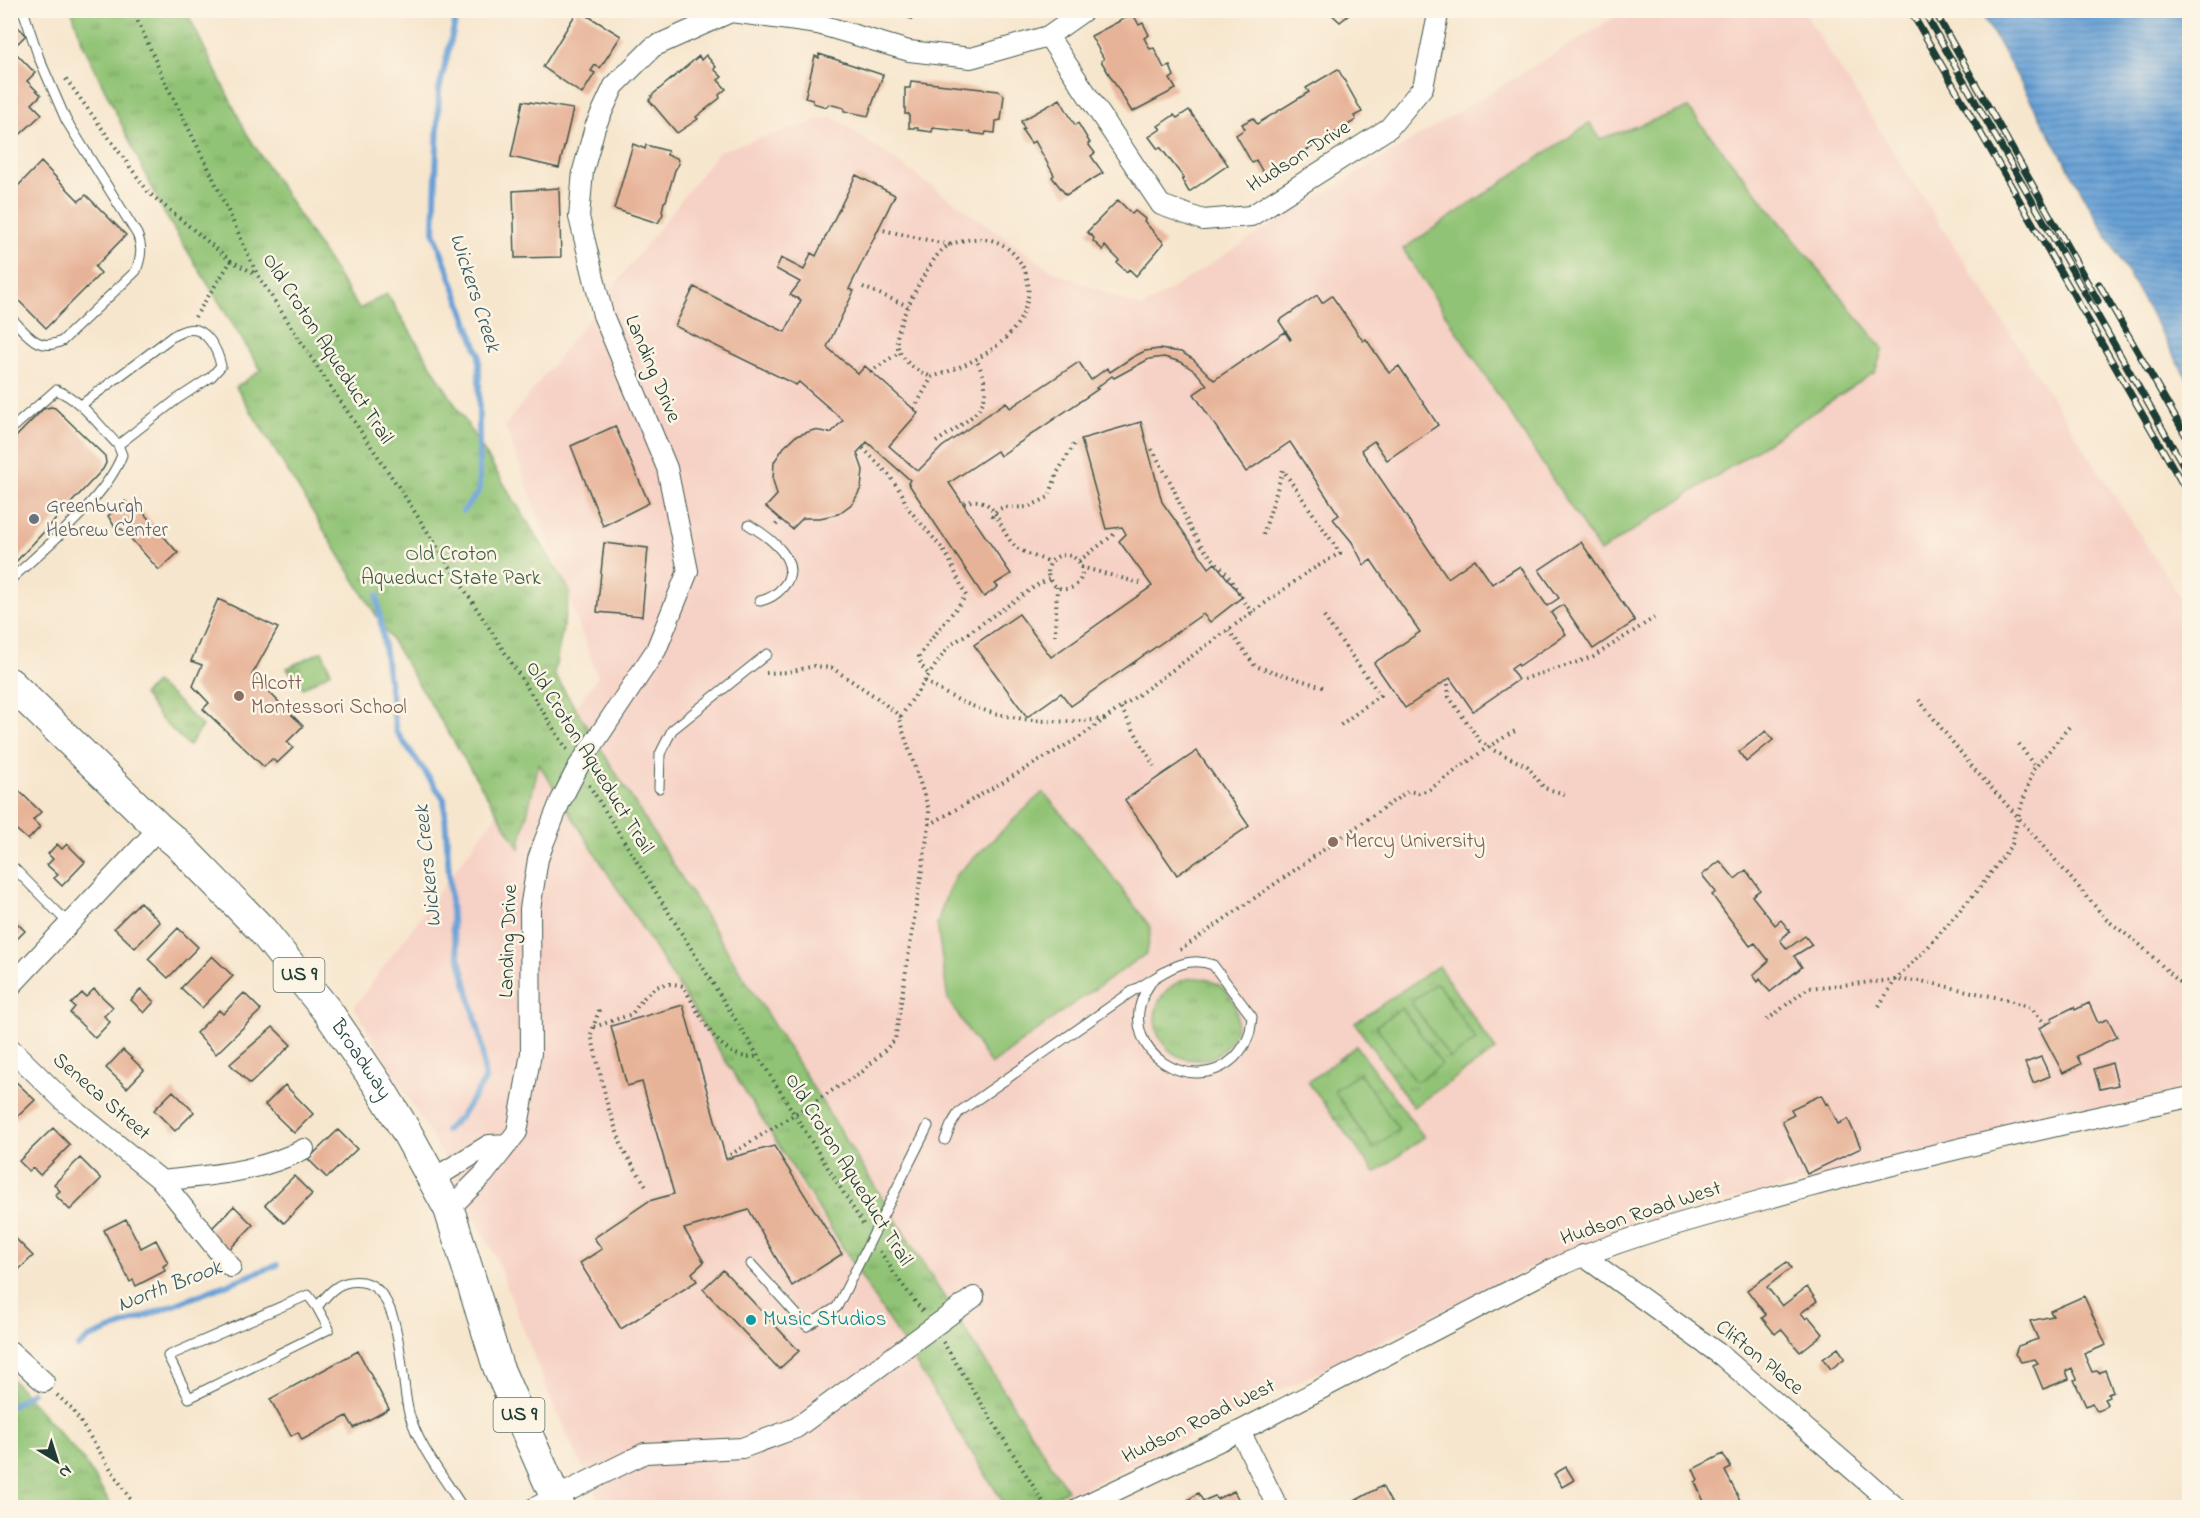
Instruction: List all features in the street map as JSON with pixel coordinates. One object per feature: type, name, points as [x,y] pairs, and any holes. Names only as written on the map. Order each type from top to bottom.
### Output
[{"type":"main road","name":"Broadway","points":[[10,683],[178,844],[262,930],[328,1012],[378,1085],[449,1209],[498,1367],[550,1504]]},
{"type":"street","name":"Landing Drive","points":[[449,1209],[484,1174],[516,1132],[531,1053],[530,909],[538,859],[560,802],[578,767],[656,650],[688,571],[667,468],[603,315],[579,217],[583,171],[595,127],[614,86],[653,47],[731,12],[818,24],[909,51],[971,58],[1048,36],[1085,10]]},
{"type":"street","name":"Hudson Drive","points":[[1048,36],[1161,206],[1203,220],[1251,216],[1389,129],[1423,87],[1439,10]]},
{"type":"street","points":[[10,987],[159,828]]},
{"type":"street","name":"Seneca Street","points":[[10,1048],[66,1103],[162,1181],[231,1267]]},
{"type":"street","name":"Hudson Road West","points":[[1079,1508],[1240,1431],[1582,1255],[1642,1234],[1862,1173],[2022,1132],[2190,1097]]},
{"type":"street","points":[[433,1179],[489,1145],[508,1144]]},
{"type":"street","points":[[162,1181],[253,1168],[284,1160],[304,1149]]},
{"type":"street","name":"Clifton Place","points":[[1582,1255],[1722,1356],[1898,1508]]},
{"type":"street","points":[[550,1504],[645,1453],[742,1448],[796,1428],[974,1297]]},
{"type":"street","points":[[10,1351],[44,1382]]},
{"type":"street","points":[[1240,1431],[1278,1508]]},
{"type":"lane","points":[[10,316],[35,342],[48,346],[62,341],[136,271],[142,256],[137,234],[66,120],[39,58],[23,10]]},
{"type":"lane","points":[[81,405],[173,336],[196,329],[208,338],[219,356],[221,366],[211,377],[176,400],[118,445]]},
{"type":"lane","points":[[10,430],[56,390],[81,405],[118,445],[122,455],[117,469],[106,484],[66,528],[10,580]]},
{"type":"lane","points":[[749,525],[779,548],[788,558],[790,571],[786,585],[771,598],[760,601]]},
{"type":"lane","points":[[659,788],[660,754],[672,730],[767,654]]},
{"type":"lane","points":[[10,864],[69,924]]},
{"type":"lane","points":[[945,1140],[960,1112],[1134,990],[1152,981],[1167,969],[1186,962],[1205,962],[1213,965],[1252,1017],[1249,1036],[1240,1052],[1227,1064],[1211,1071],[1194,1074],[1176,1071],[1161,1062],[1149,1049],[1141,1033],[1139,1015],[1143,998],[1152,981]]},
{"type":"lane","points":[[751,1264],[807,1326],[837,1307],[928,1126]]},
{"type":"lane","points":[[318,1307],[331,1290],[341,1283],[352,1281],[366,1283],[378,1289],[395,1324],[408,1412],[420,1441],[463,1508]]},
{"type":"lane","points":[[308,1295],[318,1307],[329,1329],[189,1398],[168,1356],[308,1295]]},
{"type":"path","name":"Old Croton Aqueduct Trail","points":[[133,10],[257,274],[409,502],[578,767],[898,1279],[933,1326],[1047,1508]]},
{"type":"path","points":[[63,74],[148,193],[231,261],[257,274]]},
{"type":"path","points":[[878,229],[951,246]]},
{"type":"path","points":[[975,239],[991,240],[1005,246],[1018,258],[1028,277],[1029,296],[1023,315],[1008,337],[976,360],[932,376],[919,373],[900,352],[897,340],[908,306],[925,276],[943,249],[951,246],[975,239]]},
{"type":"path","points":[[187,330],[231,261]]},
{"type":"path","points":[[863,287],[908,306]]},
{"type":"path","points":[[870,372],[900,352]]},
{"type":"path","points":[[936,442],[978,412],[984,404],[985,382],[976,360]]},
{"type":"path","points":[[914,409],[932,376]]},
{"type":"path","points":[[992,517],[994,512],[1005,507],[1026,507],[1048,497],[1057,473],[1076,441]]},
{"type":"path","points":[[863,448],[889,476],[902,494],[907,507],[941,547],[966,596],[918,657],[929,675]]},
{"type":"path","points":[[1152,449],[1203,548],[1226,573],[1252,613]]},
{"type":"path","points":[[930,825],[1080,737],[1308,572],[1340,553],[1283,470],[1263,535]]},
{"type":"path","points":[[964,503],[974,500],[983,502],[994,512],[1015,547],[1050,562]]},
{"type":"path","points":[[777,525],[782,518]]},
{"type":"path","points":[[1078,561],[1117,532]]},
{"type":"path","points":[[1059,556],[1074,557],[1078,561],[1082,575],[1075,585],[1063,589],[1057,587],[1049,579],[1047,573],[1050,562],[1059,556]]},
{"type":"path","points":[[1081,567],[1140,583]]},
{"type":"path","points":[[730,1155],[863,1071],[895,1040],[930,825],[929,810],[899,719],[951,645],[1049,579]]},
{"type":"path","points":[[1055,636],[1057,587]]},
{"type":"path","points":[[1324,617],[1380,695],[1338,728]]},
{"type":"path","points":[[1524,679],[1593,657],[1654,618]]},
{"type":"path","points":[[1229,630],[1255,666],[1326,688]]},
{"type":"path","points":[[760,676],[766,672],[789,672],[824,666],[841,673],[901,717]]},
{"type":"path","points":[[925,681],[956,700],[1014,719],[1073,722],[1106,719]]},
{"type":"path","points":[[1448,684],[1449,697],[1480,741],[1527,766],[1544,788],[1566,794]]},
{"type":"path","points":[[1919,700],[1973,768],[2107,920],[2139,944],[2190,992]]},
{"type":"path","points":[[1121,708],[1154,766]]},
{"type":"path","points":[[1879,1006],[1895,980],[1927,948],[1982,885],[2012,844],[2018,817],[2036,767],[2069,727]]},
{"type":"path","points":[[1176,952],[1408,790],[1418,793],[1429,790],[1488,747],[1515,731]]},
{"type":"path","points":[[2019,744],[2036,767]]},
{"type":"path","points":[[1767,1020],[1808,988],[1895,980],[1921,981],[2008,1000],[2031,1008],[2046,1024]]},
{"type":"path","points":[[594,1026],[632,1014],[650,990],[674,983],[683,986],[716,1038],[729,1051],[750,1058],[759,1056]]},
{"type":"path","points":[[599,1010],[591,1034],[608,1107],[624,1152],[647,1187]]},
{"type":"path","points":[[44,1382],[72,1409],[136,1508]]},
{"type":"shaded area","name":"Mercy University","points":[[1625,11],[1803,11],[2189,611],[2189,1088],[1690,1210],[1535,1265],[1045,1507],[602,1507],[555,1410],[494,1254],[449,1166],[354,1007],[598,677],[505,426],[719,151],[832,116],[1051,270],[1142,308],[1262,231]]},
{"type":"green space","name":"Old Croton Aqueduct State Park","points":[[72,11],[186,11],[247,134],[359,309],[387,294],[570,591],[554,674],[1067,1490],[1034,1507],[1006,1507],[539,764],[519,848],[236,387],[261,370],[164,213],[82,42]]},
{"type":"green space","points":[[1688,108],[1883,349],[1875,372],[1600,552],[1403,249],[1590,123],[1600,139]]},
{"type":"green space","points":[[322,651],[331,672],[303,688],[287,668]]},
{"type":"green space","points":[[155,683],[171,695],[202,726],[189,746],[161,719],[143,695]]},
{"type":"green space","points":[[1043,792],[1091,848],[1151,928],[1147,953],[1063,1011],[991,1065],[948,1000],[937,924],[955,876]]},
{"type":"green space","points":[[1438,966],[1496,1050],[1413,1107],[1355,1023]]},
{"type":"green space","points":[[1196,978],[1212,982],[1225,990],[1233,1003],[1237,1019],[1233,1035],[1225,1048],[1212,1056],[1196,1060],[1180,1056],[1167,1048],[1159,1035],[1155,1019],[1159,1003],[1167,990],[1180,982]]},
{"type":"green space","points":[[1437,983],[1476,1040],[1450,1058],[1411,1002]]},
{"type":"green space","points":[[1402,1008],[1442,1064],[1416,1082],[1376,1026]]},
{"type":"green space","points":[[1356,1046],[1424,1137],[1375,1173],[1308,1082]]},
{"type":"green space","points":[[1359,1073],[1399,1129],[1373,1148],[1334,1091]]},
{"type":"green space","points":[[10,1377],[85,1462],[112,1507],[11,1507]]},
{"type":"water","points":[[1980,11],[2189,11],[2189,382],[1994,35]]},
{"type":"building","points":[[578,10],[621,36],[600,68],[595,65],[591,71],[595,73],[582,94],[543,67]]},
{"type":"building","points":[[873,10],[915,10],[912,19],[886,11],[886,14]]},
{"type":"building","points":[[1327,10],[1355,10],[1340,22]]},
{"type":"building","points":[[1133,14],[1139,25],[1143,23],[1149,35],[1144,38],[1150,49],[1154,48],[1164,68],[1170,66],[1174,76],[1170,79],[1176,89],[1132,112],[1101,61],[1104,59],[1091,36]]},
{"type":"building","points":[[10,19],[26,35],[12,49],[35,73],[27,81],[41,95],[32,104],[42,114],[10,144]]},
{"type":"building","points":[[819,54],[883,75],[868,116],[844,111],[844,108],[829,104],[826,107],[805,98],[815,56],[819,58]]},
{"type":"building","points":[[706,55],[722,77],[718,80],[726,89],[719,95],[720,98],[696,117],[698,119],[677,133],[649,100],[699,56],[701,60]]},
{"type":"building","points":[[1338,69],[1362,112],[1354,116],[1356,120],[1265,176],[1256,160],[1252,163],[1236,135],[1245,129],[1242,124],[1253,118],[1257,124],[1309,92],[1306,88]]},
{"type":"building","points":[[911,81],[999,91],[1004,95],[1001,120],[996,121],[995,133],[986,132],[985,135],[933,128],[932,132],[909,128],[909,114],[905,114],[905,88],[910,88]]},
{"type":"building","points":[[1060,99],[1075,125],[1078,123],[1090,143],[1088,144],[1095,153],[1091,156],[1103,173],[1066,195],[1052,177],[1054,175],[1035,141],[1031,143],[1022,130],[1024,129],[1021,121]]},
{"type":"building","points":[[523,101],[573,109],[559,168],[511,157]]},
{"type":"building","points":[[1189,110],[1228,165],[1189,192],[1182,180],[1184,178],[1160,147],[1158,149],[1149,137],[1161,129],[1158,126],[1174,115],[1177,118]]},
{"type":"building","points":[[633,144],[645,149],[646,145],[668,151],[667,155],[677,158],[679,164],[658,223],[614,209]]},
{"type":"building","points":[[41,162],[79,201],[86,195],[126,235],[95,267],[101,273],[46,328],[10,292],[10,181],[17,187]]},
{"type":"building","points":[[856,175],[895,195],[849,289],[854,291],[827,347],[858,374],[865,366],[918,413],[889,446],[918,471],[942,447],[1006,402],[1010,408],[1079,362],[1091,380],[1107,368],[1110,372],[1145,351],[1159,349],[1181,352],[1193,359],[1214,380],[1285,332],[1290,340],[1279,321],[1317,295],[1322,303],[1332,296],[1363,341],[1366,339],[1389,373],[1399,366],[1438,425],[1387,460],[1374,441],[1361,450],[1448,578],[1475,559],[1492,584],[1520,566],[1547,606],[1559,598],[1539,570],[1581,542],[1635,621],[1593,649],[1563,605],[1551,613],[1566,634],[1511,669],[1518,680],[1473,711],[1450,678],[1405,708],[1374,663],[1420,632],[1371,560],[1364,565],[1352,542],[1333,519],[1339,515],[1290,442],[1246,472],[1194,394],[1207,385],[1196,372],[1181,362],[1164,357],[1149,359],[1114,378],[1112,376],[1096,388],[1098,389],[1000,456],[997,451],[949,483],[1011,574],[995,584],[998,587],[984,597],[908,483],[910,480],[867,442],[857,453],[863,470],[861,488],[853,503],[838,514],[820,518],[803,518],[792,529],[766,507],[777,495],[773,480],[774,462],[784,447],[796,436],[814,430],[831,433],[843,420],[799,382],[796,385],[675,326],[694,287],[785,332],[801,300],[790,295],[800,282],[776,269],[781,258],[804,270],[811,253],[816,256]]},
{"type":"building","points":[[559,188],[561,257],[515,258],[513,191]]},
{"type":"building","points":[[1118,200],[1132,214],[1135,211],[1145,219],[1144,221],[1164,243],[1136,276],[1129,269],[1127,272],[1117,263],[1119,260],[1105,246],[1103,250],[1087,232]]},
{"type":"building","name":"Greenburgh Hebrew Center","points":[[55,408],[105,456],[106,463],[103,469],[10,568],[10,443],[43,409]]},
{"type":"building","points":[[1141,422],[1162,502],[1209,568],[1215,563],[1242,597],[1210,622],[1203,614],[1071,706],[1061,693],[1027,717],[974,645],[1019,614],[1051,657],[1152,586],[1119,541],[1126,534],[1122,527],[1106,529],[1081,439]]},
{"type":"building","points":[[615,426],[649,503],[603,526],[571,446]]},
{"type":"building","points":[[125,501],[137,513],[141,510],[178,553],[159,570],[122,529],[116,529],[108,516]]},
{"type":"building","points":[[604,543],[648,548],[642,616],[597,612]]},
{"type":"building","points":[[218,599],[278,628],[252,675],[303,726],[287,742],[293,748],[277,763],[272,759],[264,767],[203,709],[209,703],[193,686],[202,665],[191,661]]},
{"type":"building","points":[[1766,731],[1773,740],[1746,762],[1739,752]]},
{"type":"building","points":[[1197,751],[1249,826],[1177,875],[1125,800]]},
{"type":"building","points":[[15,787],[41,812],[33,820],[40,827],[28,840],[10,824],[10,792]]},
{"type":"building","points":[[57,844],[62,849],[67,844],[85,862],[62,886],[54,878],[58,875],[47,865],[53,859],[48,854]]},
{"type":"building","points":[[1720,861],[1735,879],[1746,870],[1760,890],[1752,896],[1775,925],[1781,920],[1790,931],[1780,940],[1787,949],[1805,936],[1812,945],[1794,956],[1802,967],[1770,992],[1760,979],[1758,982],[1753,975],[1769,961],[1755,943],[1750,946],[1712,895],[1716,892],[1702,875]]},
{"type":"building","points":[[140,902],[160,922],[135,948],[114,928]]},
{"type":"building","points":[[10,916],[25,931],[10,946]]},
{"type":"building","points":[[178,928],[198,947],[168,978],[148,959]]},
{"type":"building","points":[[212,956],[233,976],[202,1008],[181,988]]},
{"type":"building","points":[[94,989],[113,1007],[104,1016],[110,1022],[95,1038],[70,1013],[75,1007],[71,1004],[82,993],[86,997]]},
{"type":"building","points":[[141,989],[154,1002],[144,1013],[131,1000]]},
{"type":"building","points":[[244,993],[261,1010],[216,1054],[196,1033],[219,1010],[223,1014]]},
{"type":"building","points":[[2089,1003],[2098,1023],[2108,1019],[2117,1037],[2077,1056],[2081,1064],[2063,1073],[2039,1028],[2053,1021],[2051,1018]]},
{"type":"building","points":[[683,1005],[726,1159],[774,1146],[842,1254],[792,1286],[749,1210],[684,1229],[704,1262],[692,1273],[697,1281],[621,1329],[580,1263],[602,1249],[594,1238],[649,1201],[674,1194],[642,1082],[627,1086],[611,1026]]},
{"type":"building","points":[[273,1027],[291,1045],[250,1084],[230,1064]]},
{"type":"building","points":[[123,1050],[144,1070],[127,1088],[106,1068]]},
{"type":"building","points":[[2041,1057],[2050,1076],[2033,1083],[2025,1063]]},
{"type":"building","points":[[2112,1063],[2118,1085],[2100,1089],[2094,1069]]},
{"type":"building","points":[[10,1076],[35,1100],[15,1119],[10,1115]]},
{"type":"building","points":[[285,1085],[313,1114],[294,1133],[265,1105]]},
{"type":"building","points":[[173,1091],[194,1112],[175,1131],[154,1110]]},
{"type":"building","points":[[1821,1095],[1826,1104],[1828,1103],[1838,1124],[1848,1119],[1861,1148],[1807,1174],[1782,1121],[1794,1115],[1791,1109]]},
{"type":"building","points":[[53,1128],[70,1145],[40,1175],[33,1168],[29,1171],[19,1161]]},
{"type":"building","points":[[338,1130],[357,1149],[327,1178],[308,1159]]},
{"type":"building","points":[[80,1158],[101,1179],[70,1210],[55,1195],[60,1191],[54,1184]]},
{"type":"building","points":[[294,1176],[312,1194],[284,1223],[265,1205]]},
{"type":"building","points":[[234,1206],[253,1225],[225,1254],[205,1235]]},
{"type":"building","points":[[126,1219],[141,1248],[156,1240],[168,1263],[163,1266],[165,1271],[136,1286],[133,1280],[130,1282],[104,1230]]},
{"type":"building","points":[[10,1233],[33,1256],[10,1278]]},
{"type":"building","points":[[1787,1262],[1791,1268],[1767,1287],[1782,1306],[1807,1287],[1817,1301],[1801,1313],[1806,1319],[1809,1317],[1823,1334],[1800,1352],[1781,1329],[1775,1334],[1762,1318],[1766,1315],[1747,1290]]},
{"type":"building","name":"Music Studios","points":[[723,1270],[799,1351],[779,1369],[703,1289]]},
{"type":"building","points":[[2084,1296],[2106,1345],[2084,1354],[2092,1372],[2099,1373],[2105,1370],[2113,1391],[2108,1393],[2109,1397],[2104,1399],[2107,1404],[2098,1411],[2092,1403],[2086,1406],[2074,1380],[2077,1379],[2072,1368],[2066,1371],[2069,1379],[2043,1389],[2033,1365],[2038,1363],[2035,1359],[2021,1362],[2015,1354],[2018,1346],[2038,1339],[2030,1321],[2053,1316],[2050,1311]]},
{"type":"building","points":[[1838,1348],[1845,1358],[1831,1369],[1823,1359]]},
{"type":"building","points":[[358,1351],[389,1409],[354,1428],[347,1416],[302,1440],[298,1432],[291,1436],[270,1399]]},
{"type":"building","points":[[1723,1454],[1731,1468],[1725,1471],[1744,1508],[1707,1508],[1695,1482],[1698,1480],[1693,1469]]},
{"type":"building","points":[[1566,1467],[1574,1480],[1562,1487],[1554,1474]]},
{"type":"building","points":[[1382,1486],[1394,1508],[1342,1508]]},
{"type":"building","points":[[1234,1491],[1242,1506],[1238,1508],[1192,1508],[1188,1500],[1198,1493],[1203,1501],[1215,1496],[1217,1499]]},
{"type":"building","points":[[2086,1504],[2114,1504],[2114,1508],[2086,1508]]},
{"type":"waterway","name":"Wickers Creek","points":[[458,10],[439,90],[434,232],[479,354],[479,491],[463,511]]},
{"type":"waterway","name":"Wickers Creek","points":[[377,596],[396,731],[444,799],[453,933],[481,1040],[485,1080],[461,1116],[446,1130]]},
{"type":"waterway","name":"North Brook","points":[[78,1347],[89,1338],[277,1265]]},
{"type":"waterway","name":"North Brook","points":[[13,1405],[32,1392]]},
{"type":"railway","points":[[1910,10],[2190,497]]},
{"type":"railway","points":[[1923,10],[2190,477]]},
{"type":"railway","points":[[1934,10],[2098,301]]},
{"type":"railway","points":[[2099,284],[2190,443]]},
{"type":"place","name":"Greenburgh Hebrew Center","points":[[34,519]]},
{"type":"place","name":"Alcott Montessori School","points":[[239,696]]},
{"type":"place","name":"Mercy University","points":[[1333,842]]},
{"type":"place","name":"Music Studios","points":[[751,1320]]}]
